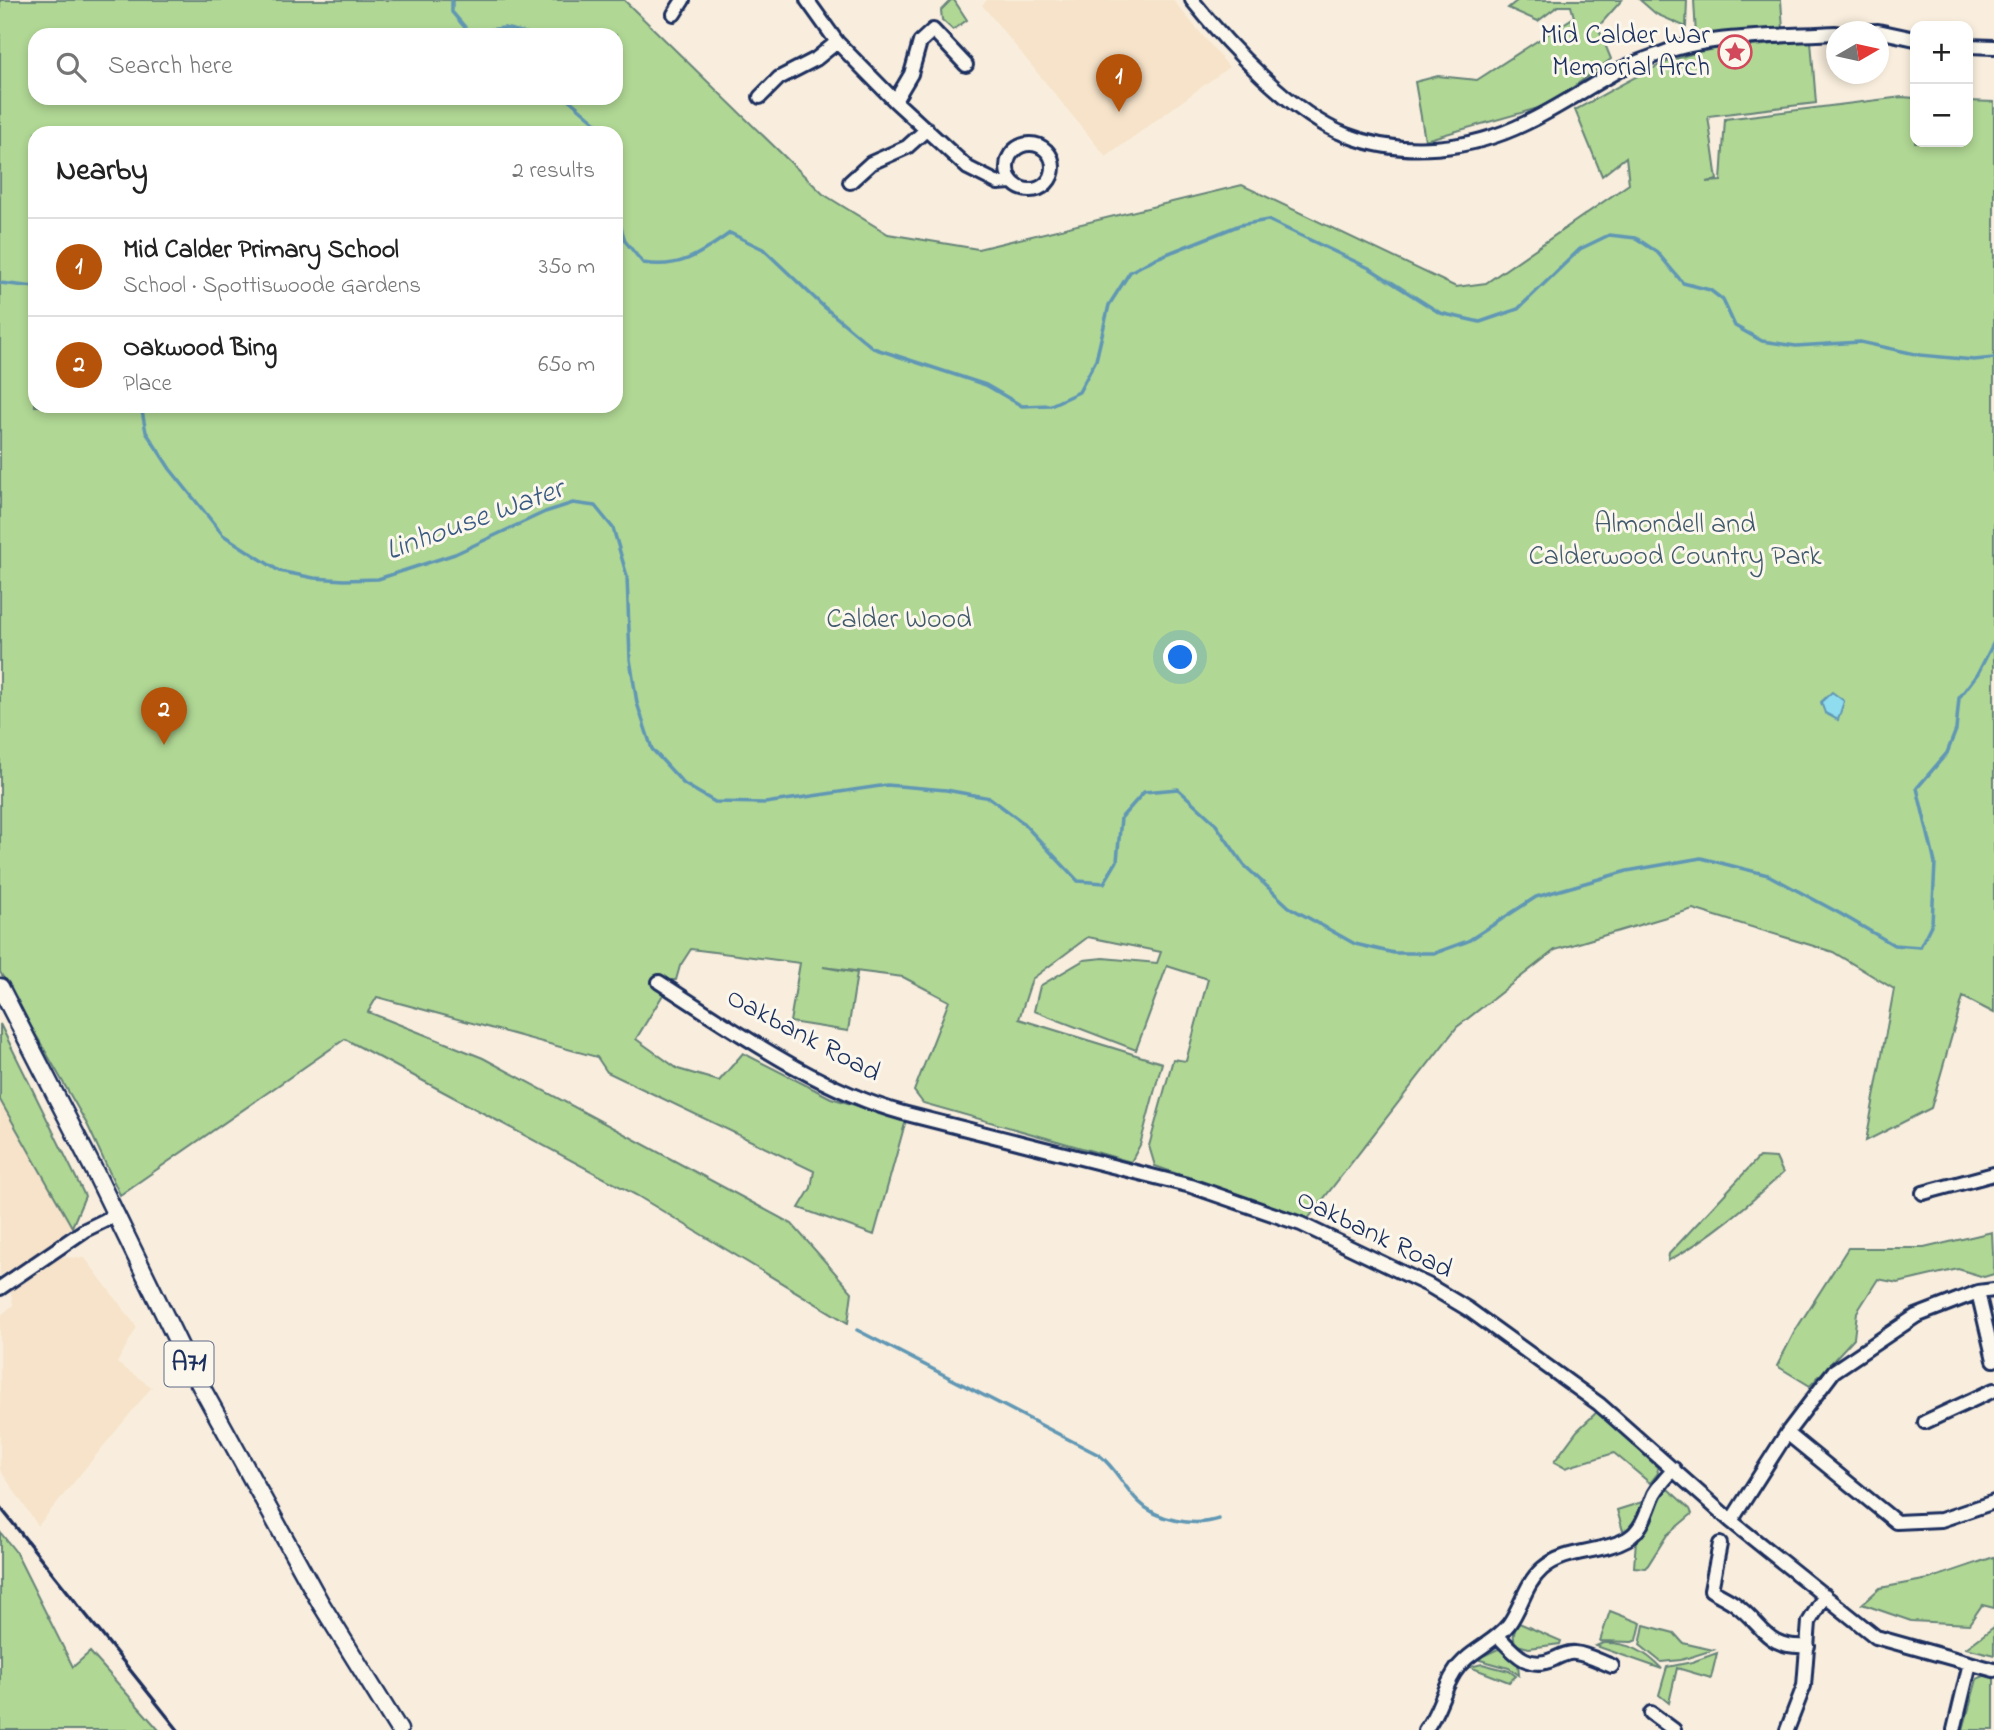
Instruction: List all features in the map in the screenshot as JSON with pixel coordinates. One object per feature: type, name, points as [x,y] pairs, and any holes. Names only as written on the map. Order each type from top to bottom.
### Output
[{"type":"main road","name":"A71","points":[[0,986],[187,1361],[321,1604],[399,1730]]},
{"type":"street","points":[[674,14],[683,0]]},
{"type":"street","points":[[1192,0],[1240,55],[1289,99],[1344,135],[1373,145],[1416,149],[1448,147],[1490,139],[1527,123],[1622,69],[1671,50],[1699,43],[1826,34]]},
{"type":"street","points":[[813,2],[837,42],[895,101],[968,168],[998,183],[1011,182]]},
{"type":"street","points":[[895,101],[911,74],[920,43],[933,30],[966,65]]},
{"type":"street","points":[[1889,33],[1910,38]]},
{"type":"street","points":[[761,97],[779,78],[816,59],[837,42]]},
{"type":"street","points":[[1973,46],[1994,47]]},
{"type":"street","points":[[859,179],[871,163],[907,147],[927,129]]},
{"type":"street","name":"Oakbank Road","points":[[659,982],[771,1053],[827,1083],[885,1106],[1191,1186],[1301,1224],[1428,1286],[1468,1310],[1599,1404],[1731,1521],[1876,1637],[1994,1670]]},
{"type":"street","points":[[1923,1193],[1994,1174]]},
{"type":"street","points":[[0,1288],[85,1230],[116,1215]]},
{"type":"street","points":[[1731,1521],[1787,1433],[1834,1371],[1916,1316],[1978,1292],[1994,1290]]},
{"type":"street","points":[[1978,1292],[1994,1360]]},
{"type":"street","points":[[1925,1422],[1994,1390]]},
{"type":"street","points":[[1787,1433],[1895,1521],[1941,1520],[1994,1502]]},
{"type":"street","points":[[1425,1730],[1440,1707],[1454,1672],[1465,1659],[1509,1624],[1532,1580],[1554,1560],[1629,1538],[1640,1526],[1654,1495],[1674,1469]]},
{"type":"street","points":[[1720,1545],[1711,1590],[1736,1605],[1782,1646],[1808,1646]]},
{"type":"street","points":[[1787,1730],[1804,1686],[1809,1622],[1825,1595]]},
{"type":"street","points":[[1497,1636],[1520,1659],[1532,1664],[1546,1663],[1562,1655],[1576,1653],[1612,1666]]},
{"type":"street","points":[[1954,1730],[1970,1663]]},
{"type":"street","points":[[1651,1713],[1674,1730]]},
{"type":"shaded area","points":[[987,0],[1173,0],[1229,67],[1106,157],[982,5]]},
{"type":"shaded area","points":[[0,1100],[72,1227],[34,1256],[0,1276]]},
{"type":"shaded area","points":[[61,1257],[85,1258],[137,1327],[117,1363],[152,1387],[38,1526],[0,1470],[0,1316],[13,1305],[10,1288]]},
{"type":"green space","name":"Almondell and Calderwood Country Park","points":[[0,0],[624,0],[823,194],[888,234],[978,249],[1242,185],[1456,287],[1486,283],[1629,184],[1626,157],[1602,176],[1575,110],[1648,70],[1687,55],[1707,50],[1728,48],[1731,52],[1738,51],[1741,47],[1811,41],[1816,103],[1708,116],[1717,180],[1706,182],[1721,181],[1725,119],[1910,98],[1910,147],[1973,147],[1973,101],[1994,102],[1994,1013],[1963,997],[1931,1108],[1866,1141],[1894,989],[1833,952],[1693,909],[1555,950],[1457,1027],[1307,1220],[1155,1166],[1149,1146],[1173,1059],[1186,1061],[1208,979],[1167,966],[1136,1050],[1034,1011],[1040,986],[1084,960],[1103,958],[1157,963],[1161,952],[1088,937],[1032,979],[1019,1019],[1162,1063],[1140,1145],[1131,1162],[923,1103],[914,1091],[949,1001],[903,977],[823,967],[857,973],[848,1031],[790,1022],[800,963],[691,949],[680,966],[676,980],[672,980],[636,1039],[678,1069],[719,1081],[743,1053],[831,1098],[906,1120],[874,1235],[799,1208],[811,1188],[814,1171],[607,1072],[597,1057],[377,997],[368,1012],[483,1058],[792,1224],[852,1292],[848,1323],[636,1195],[345,1039],[120,1195],[88,1126],[0,972]]},
{"type":"green space","points":[[954,0],[967,20],[953,30],[942,20],[941,10]]},
{"type":"green space","points":[[1518,0],[1622,0],[1598,27],[1611,59],[1549,105],[1425,140],[1415,82],[1438,76],[1477,80],[1574,17],[1571,6],[1558,6],[1538,21],[1508,8]]},
{"type":"green space","points":[[1640,0],[1687,0],[1686,27],[1656,14]]},
{"type":"green space","points":[[1694,0],[1781,0],[1783,29],[1696,36]]},
{"type":"green space","points":[[0,1024],[85,1196],[72,1227],[0,1100]]},
{"type":"green space","points":[[1759,1157],[1776,1158],[1783,1173],[1728,1220],[1668,1261],[1669,1254]]},
{"type":"green space","points":[[1992,1232],[1994,1274],[1984,1277],[1958,1269],[1898,1283],[1878,1279],[1857,1312],[1854,1338],[1810,1386],[1777,1366],[1795,1331],[1848,1248],[1924,1248]]},
{"type":"green space","points":[[1598,1411],[1657,1467],[1658,1473],[1650,1483],[1614,1453],[1565,1468],[1554,1462],[1577,1431]]},
{"type":"green space","points":[[1668,1489],[1692,1514],[1667,1535],[1645,1568],[1634,1567],[1636,1540],[1651,1522],[1660,1495]]},
{"type":"green space","points":[[1642,1502],[1637,1520],[1623,1531],[1617,1510]]},
{"type":"green space","points":[[0,1532],[15,1551],[73,1667],[90,1652],[159,1730],[0,1730]]},
{"type":"green space","points":[[1994,1557],[1994,1608],[1982,1605],[1969,1624],[1911,1621],[1862,1604],[1880,1588],[1929,1579]]},
{"type":"green space","points":[[1610,1611],[1641,1623],[1637,1640],[1600,1641]]},
{"type":"green space","points":[[1519,1623],[1561,1641],[1560,1644],[1529,1648],[1517,1645],[1514,1634]]},
{"type":"green space","points":[[1644,1625],[1674,1633],[1683,1643],[1713,1650],[1681,1660],[1661,1662],[1640,1645]]},
{"type":"green space","points":[[1994,1627],[1994,1655],[1966,1648]]},
{"type":"green space","points":[[1603,1643],[1636,1649],[1662,1669],[1596,1646]]},
{"type":"green space","points":[[1498,1649],[1504,1650],[1518,1663],[1519,1675],[1509,1668],[1480,1660]]},
{"type":"green space","points":[[1717,1653],[1711,1678],[1677,1668],[1669,1703],[1659,1695],[1667,1667]]},
{"type":"green space","points":[[1482,1664],[1509,1671],[1516,1676],[1509,1682],[1470,1667]]},
{"type":"green space","points":[[1988,1674],[1994,1675],[1994,1730],[1963,1730],[1977,1679]]},
{"type":"water","points":[[1832,692],[1844,701],[1838,720],[1825,713],[1821,702]]},
{"type":"waterway","points":[[452,0],[452,12],[466,28]]},
{"type":"waterway","points":[[575,105],[600,126]]},
{"type":"waterway","points":[[623,234],[625,241],[643,263],[668,264],[690,258],[730,233],[763,249],[823,306],[873,348],[986,385],[1022,406],[1051,405],[1079,392],[1096,360],[1109,305],[1130,272],[1154,259],[1240,225],[1268,220],[1369,268],[1440,313],[1480,322],[1518,309],[1580,249],[1609,235],[1636,238],[1657,252],[1683,283],[1710,290],[1723,300],[1735,326],[1762,341],[1796,346],[1860,342],[1920,355],[1974,360],[1994,358]]},
{"type":"waterway","name":"Linhouse Water","points":[[0,283],[28,286]]},
{"type":"waterway","name":"Linhouse Water","points":[[142,413],[146,432],[170,469],[223,535],[279,571],[314,578],[378,579],[455,554],[545,512],[573,503],[595,506],[613,528],[627,576],[630,659],[637,703],[652,749],[684,784],[715,802],[765,803],[887,785],[946,790],[990,798],[1022,822],[1078,881],[1104,883],[1117,861],[1121,818],[1144,792],[1178,789],[1214,822],[1244,865],[1289,907],[1355,944],[1394,953],[1435,953],[1468,941],[1536,897],[1627,871],[1701,858],[1768,875],[1894,945],[1920,947],[1932,923],[1935,863],[1917,788],[1947,753],[1956,730],[1959,698],[1978,673],[1994,642]]},
{"type":"waterway","points":[[857,1330],[1099,1455],[1138,1501],[1155,1513],[1165,1518],[1187,1522],[1219,1519]]},
{"type":"railway","points":[[0,1507],[178,1730]]},
{"type":"place","name":"Mid Calder War Memorial Arch","points":[[1735,52]]},
{"type":"place","name":"Mid Calder Primary School","points":[[1119,112]]},
{"type":"place","name":"Oakwood Bing","points":[[164,745]]},
{"type":"park label","name":"Calder Wood","points":[[899,620]]}]
